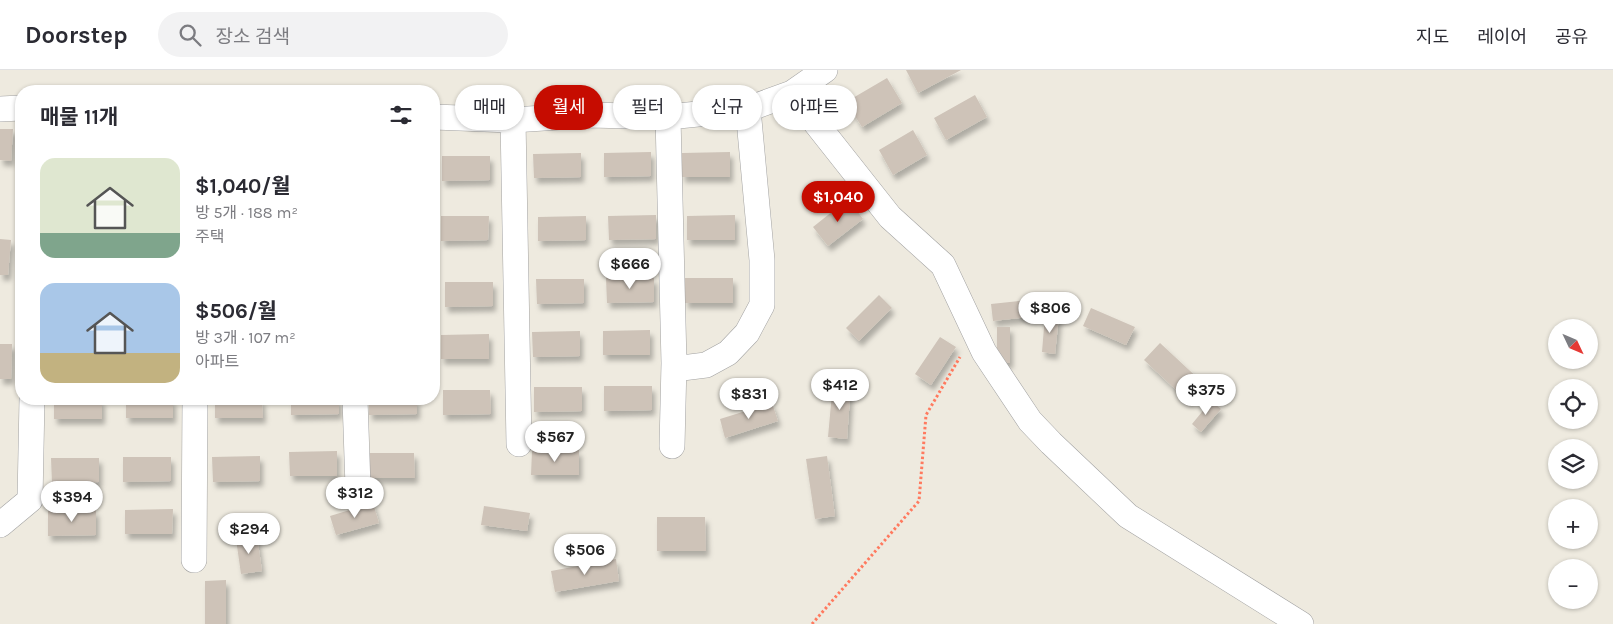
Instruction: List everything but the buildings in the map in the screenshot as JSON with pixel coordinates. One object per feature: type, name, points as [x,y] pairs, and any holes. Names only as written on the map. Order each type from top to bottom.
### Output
[{"type":"street","points":[[803,85],[825,70]]},
{"type":"street","points":[[0,108],[15,108]]},
{"type":"street","points":[[524,119],[590,115],[613,116]]},
{"type":"street","points":[[440,117],[455,118]]},
{"type":"street","points":[[513,130],[519,444]]},
{"type":"street","points":[[668,130],[674,369],[672,446]]},
{"type":"street","points":[[674,369],[706,365],[728,353],[747,333],[762,305],[762,260],[750,130]]},
{"type":"street","points":[[821,130],[890,217],[943,265],[984,352],[1030,421],[1051,443],[1128,516],[1301,624]]},
{"type":"street","points":[[0,525],[30,500],[32,405]]},
{"type":"street","points":[[194,560],[196,405]]},
{"type":"street","points":[[355,405],[358,487]]},
{"type":"path","points":[[812,624],[919,501],[926,415],[946,378],[976,334]]}]
